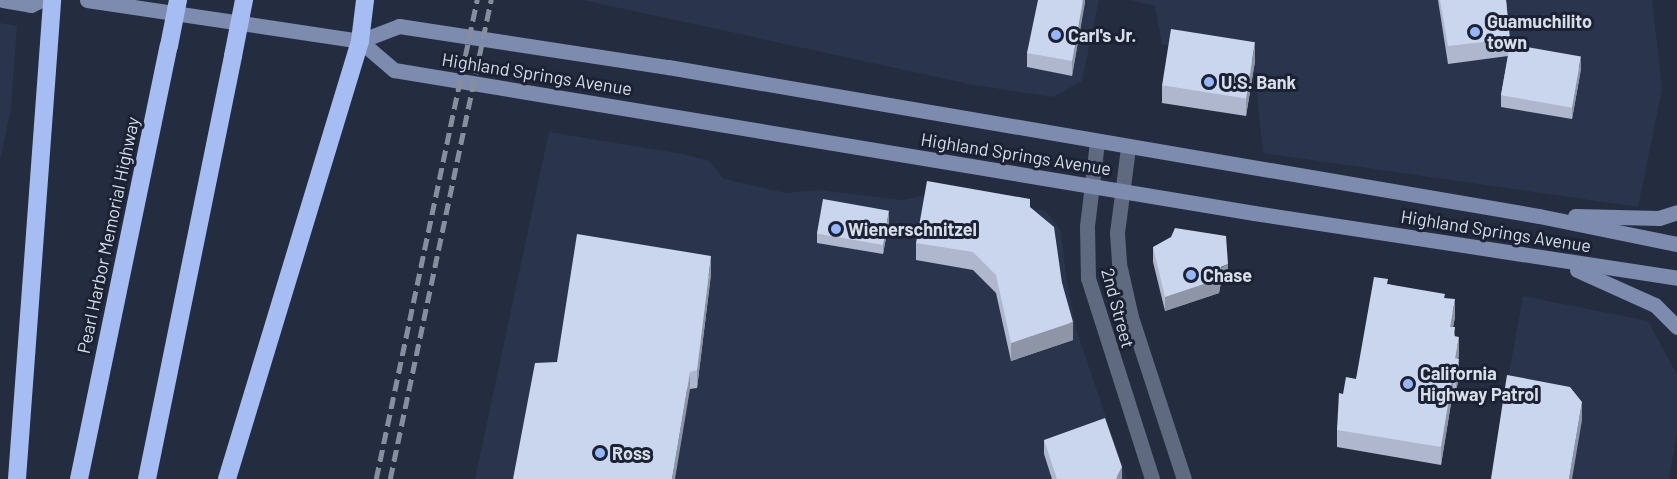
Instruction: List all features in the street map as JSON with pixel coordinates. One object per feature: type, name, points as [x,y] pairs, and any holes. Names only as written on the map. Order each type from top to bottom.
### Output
[{"type":"highway","points":[[17,479],[52,0]]},
{"type":"highway","name":"Pearl Harbor Memorial Highway","points":[[79,479],[178,0]]},
{"type":"highway","points":[[147,479],[244,0]]},
{"type":"highway","points":[[227,479],[360,41],[365,0]]},
{"type":"main road","points":[[3,0],[31,5],[41,0]]},
{"type":"main road","name":"Highland Springs Avenue","points":[[87,0],[360,41],[399,26],[668,67],[1128,148],[1539,216]]},
{"type":"main road","name":"Highland Springs Avenue","points":[[360,41],[394,70],[1560,262],[1677,278]]},
{"type":"main road","points":[[1539,216],[1659,218],[1677,212]]},
{"type":"main road","points":[[1539,216],[1677,244]]},
{"type":"main road","points":[[1560,262],[1655,305],[1677,327]]},
{"type":"street","name":"2nd Street","points":[[1097,142],[1085,254],[1088,278],[1152,479]]},
{"type":"street","name":"2nd Street","points":[[1128,148],[1117,250],[1124,292],[1184,479]]},
{"type":"shaded area","points":[[583,0],[1099,0],[1082,81],[1053,97],[974,85]]},
{"type":"shaded area","points":[[1130,0],[1652,0],[1662,89],[1638,207],[1263,153],[1252,46],[1162,45],[1155,6]]},
{"type":"shaded area","points":[[0,23],[17,26],[11,108],[0,161]]},
{"type":"shaded area","points":[[549,132],[683,154],[709,161],[724,179],[786,193],[818,190],[903,200],[925,195],[1046,211],[1061,231],[1066,277],[1077,332],[1127,479],[475,479]]},
{"type":"shaded area","points":[[1523,296],[1648,321],[1677,375],[1677,434],[1669,479],[1490,479]]},
{"type":"building","name":"Carl's Jr.","points":[[1038,0],[1083,0],[1072,61],[1027,53]]},
{"type":"building","name":"Guamuchilito town","points":[[1440,0],[1506,0],[1510,39],[1448,46]]},
{"type":"building","name":"U.S. Bank","points":[[1171,29],[1255,42],[1246,99],[1162,85]]},
{"type":"building","points":[[1510,44],[1581,57],[1572,108],[1501,95]]},
{"type":"building","points":[[927,181],[1030,199],[1030,207],[1054,227],[1062,283],[1073,322],[1011,343],[996,275],[973,252],[916,243]]},
{"type":"building","points":[[823,199],[889,211],[883,245],[817,233]]},
{"type":"building","name":"Chase","points":[[1175,228],[1226,236],[1228,264],[1221,267],[1219,279],[1165,297],[1153,247],[1171,237]]},
{"type":"building","points":[[577,234],[711,256],[697,370],[690,372],[672,479],[513,479],[535,363],[557,362]]},
{"type":"building","name":"California Highway Patrol","points":[[1374,277],[1388,279],[1387,284],[1445,294],[1444,298],[1455,299],[1450,327],[1455,327],[1454,336],[1459,337],[1455,358],[1459,359],[1456,374],[1453,373],[1441,447],[1337,430],[1339,393],[1343,394],[1346,377],[1356,379]]},
{"type":"building","points":[[1507,375],[1570,387],[1582,402],[1569,479],[1491,479]]},
{"type":"building","points":[[1105,418],[1122,467],[1116,479],[1057,479],[1044,440]]},
{"type":"railway","points":[[376,479],[477,0]]},
{"type":"railway","points":[[390,479],[491,0]]},
{"type":"place","name":"Guamuchilito town","points":[[1475,32]]},
{"type":"place","name":"Carl's Jr.","points":[[1056,35]]},
{"type":"place","name":"U.S. Bank","points":[[1209,82]]},
{"type":"place","name":"Wienerschnitzel","points":[[836,229]]},
{"type":"place","name":"Chase","points":[[1191,275]]},
{"type":"place","name":"California Highway Patrol","points":[[1408,384]]},
{"type":"place","name":"Ross","points":[[600,453]]}]
